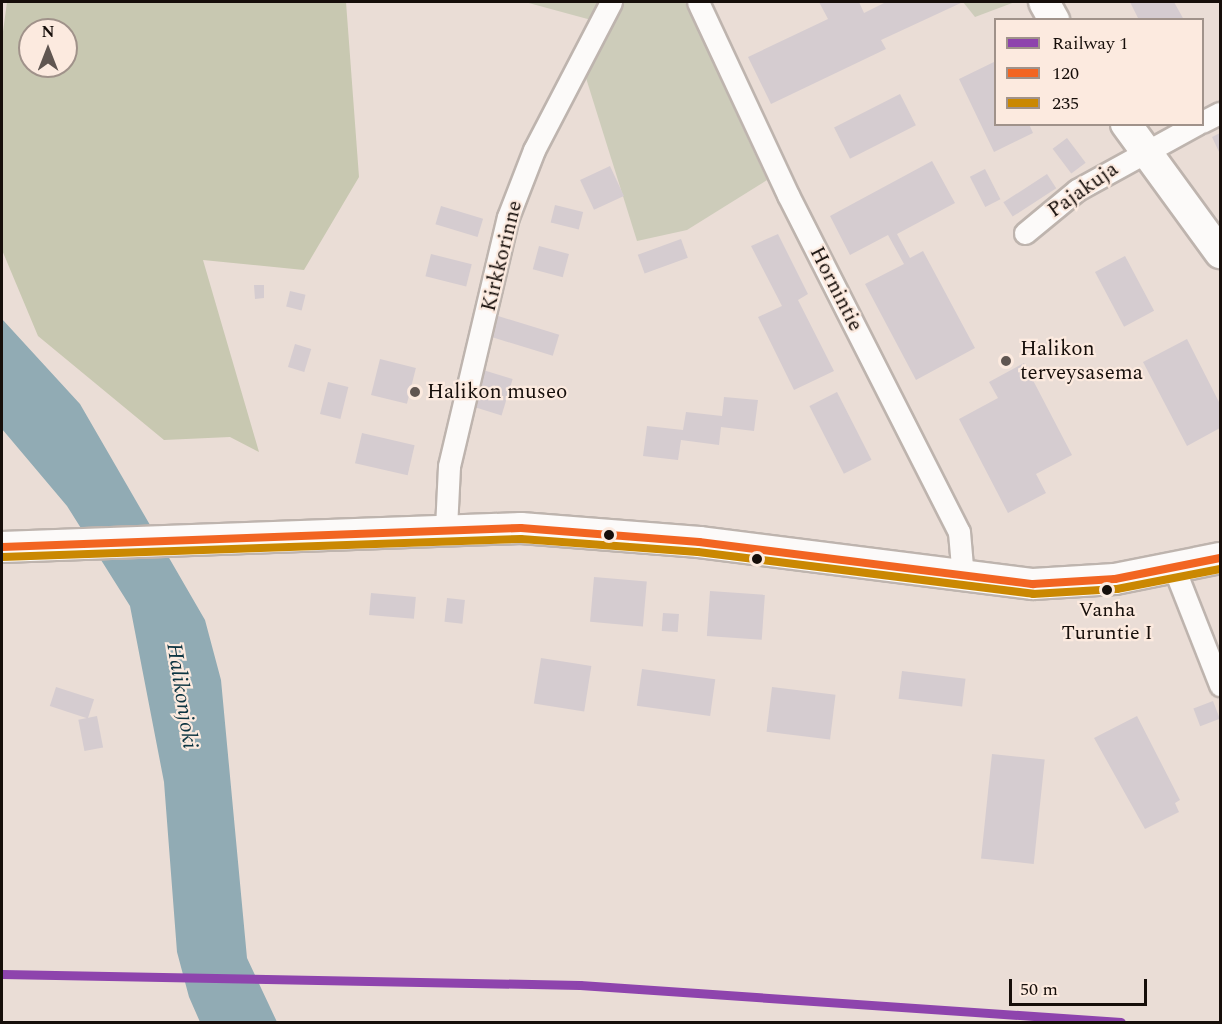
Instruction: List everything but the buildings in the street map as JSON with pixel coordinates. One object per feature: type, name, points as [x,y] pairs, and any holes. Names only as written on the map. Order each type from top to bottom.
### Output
[{"type":"street","name":"Kirkkorinne","points":[[446,528],[449,466],[508,217],[534,150],[611,2]]},
{"type":"street","name":"Hornintie","points":[[698,2],[788,195],[958,532],[963,578]]},
{"type":"street","points":[[1044,2],[1053,18]]},
{"type":"street","points":[[1204,122],[1221,113]]},
{"type":"street","points":[[1127,126],[1221,253]]},
{"type":"street","name":"Pajakuja","points":[[1025,233],[1077,190],[1144,150],[1193,126]]},
{"type":"street","points":[[2,547],[446,528],[699,542],[963,578],[1071,584],[1174,568],[1221,558]]},
{"type":"street","points":[[1174,568],[1221,685]]},
{"type":"green space","points":[[7,2],[346,2],[359,177],[304,270],[203,260],[259,452],[230,437],[164,440],[38,336],[2,250],[2,39]]},
{"type":"green space","points":[[525,2],[601,2],[595,21]]},
{"type":"green space","points":[[619,2],[685,2],[767,180],[687,230],[637,241],[586,78]]},
{"type":"green space","points":[[963,2],[1015,2],[975,17]]},
{"type":"water","name":"Halikonjoki","points":[[2,319],[80,404],[205,620],[221,680],[247,958],[277,1022],[200,1022],[189,997],[177,952],[164,782],[130,606],[67,506],[2,429]]},
{"type":"rail line","name":"1","points":[[2,974],[580,985],[1121,1022]]},
{"type":"transit line","name":"120","points":[[2,547],[521,528],[699,542],[1033,584],[1115,579],[1220,558]]},
{"type":"transit line","name":"235","points":[[2,557],[521,539],[698,552],[1033,594],[1117,589],[1220,569]]},
{"type":"place","name":"Halikon terveysasema","points":[[1006,361]]},
{"type":"place","name":"Halikon museo","points":[[415,392]]},
{"type":"place","name":"Vanha Turuntie I","points":[[1107,590]]}]
